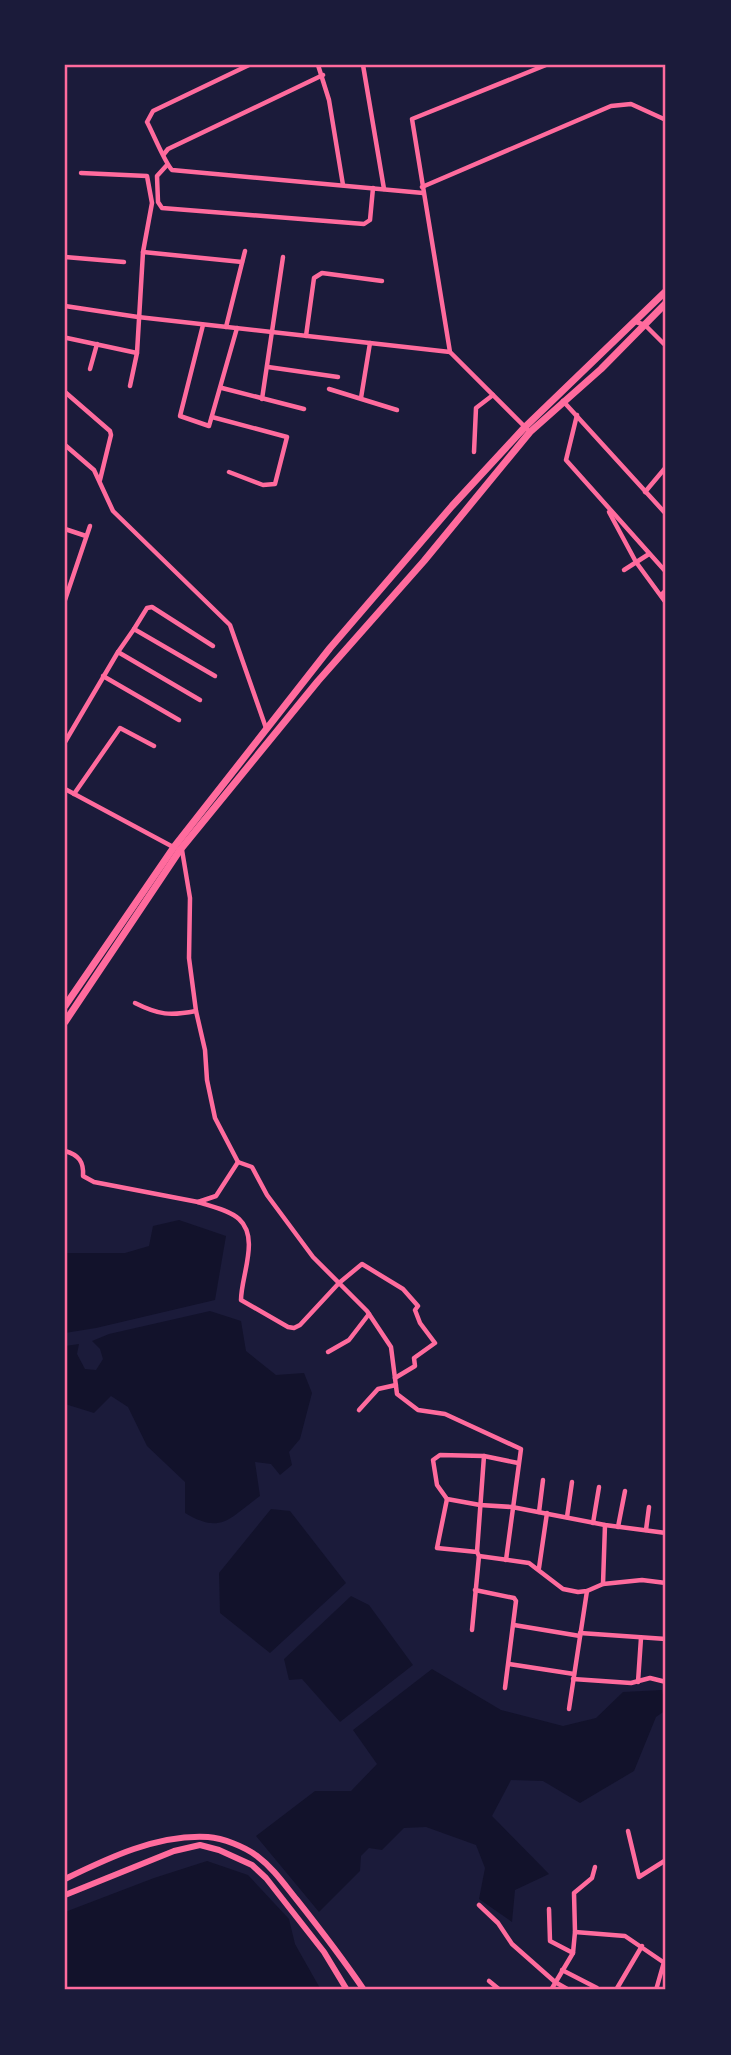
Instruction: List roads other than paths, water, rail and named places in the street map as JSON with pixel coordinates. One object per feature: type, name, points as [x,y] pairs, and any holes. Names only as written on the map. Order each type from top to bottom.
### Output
[{"type":"main road","points":[[65,1006],[266,729],[330,648],[452,506],[666,291]]},
{"type":"main road","points":[[561,399],[601,369],[666,303]]},
{"type":"main road","points":[[65,1023],[179,849],[318,681],[424,561],[528,430]]},
{"type":"main road","points":[[65,1879],[114,1855],[180,1838],[210,1837],[236,1845],[256,1854],[272,1869],[315,1922],[364,1990]]},
{"type":"main road","points":[[65,1895],[174,1851],[200,1845],[219,1850],[252,1864],[266,1878],[324,1952],[347,1990]]},
{"type":"street","points":[[249,65],[153,111],[147,122],[167,165],[172,170],[384,189],[423,190],[611,106],[631,104],[666,120]]},
{"type":"street","points":[[318,65],[323,75],[343,185]]},
{"type":"street","points":[[363,65],[384,189]]},
{"type":"street","points":[[528,430],[450,352],[412,119],[546,65]]},
{"type":"street","points":[[164,154],[168,149],[323,75]]},
{"type":"street","points":[[167,165],[157,176],[158,202],[162,208],[364,224],[370,220],[373,188]]},
{"type":"street","points":[[81,173],[146,176],[152,203],[143,253],[137,353],[130,386]]},
{"type":"street","points":[[226,327],[245,251]]},
{"type":"street","points":[[143,253],[242,262]]},
{"type":"street","points":[[65,257],[124,262]]},
{"type":"street","points":[[262,399],[283,257]]},
{"type":"street","points":[[306,336],[314,278],[317,274],[382,281]]},
{"type":"street","points":[[65,306],[203,325],[450,352]]},
{"type":"street","points":[[636,322],[645,325],[666,346]]},
{"type":"street","points":[[203,325],[180,416],[209,426],[237,328]]},
{"type":"street","points":[[67,338],[137,353]]},
{"type":"street","points":[[361,398],[370,343]]},
{"type":"street","points":[[90,369],[97,344]]},
{"type":"street","points":[[268,367],[338,377]]},
{"type":"street","points":[[222,388],[304,409]]},
{"type":"street","points":[[329,388],[397,410]]},
{"type":"street","points":[[65,392],[107,428],[111,435],[100,480]]},
{"type":"street","points":[[474,452],[477,408],[493,395]]},
{"type":"street","points":[[561,399],[666,514]]},
{"type":"street","points":[[577,415],[566,460],[666,572]]},
{"type":"street","points":[[212,417],[287,437],[275,484],[263,485],[229,472]]},
{"type":"street","points":[[65,445],[94,470],[113,511],[230,625],[266,729]]},
{"type":"street","points":[[645,492],[666,467]]},
{"type":"street","points":[[605,505],[636,562],[666,603]]},
{"type":"street","points":[[65,600],[90,526]]},
{"type":"street","points":[[65,529],[86,536]]},
{"type":"street","points":[[624,570],[649,554]]},
{"type":"street","points":[[662,595],[666,590]]},
{"type":"street","points":[[65,742],[146,608],[152,607],[214,646]]},
{"type":"street","points":[[134,629],[215,676]]},
{"type":"street","points":[[118,652],[200,700]]},
{"type":"street","points":[[103,676],[178,720]]},
{"type":"street","points":[[74,794],[120,728],[154,746]]},
{"type":"street","points":[[65,789],[179,849],[190,898],[189,958],[196,1011],[215,1118],[238,1162],[252,1167],[267,1195],[313,1257],[369,1314],[391,1347],[397,1394],[418,1410],[445,1414],[521,1449],[506,1560]]},
{"type":"street","points":[[135,1003],[150,1011],[171,1016],[196,1011]]},
{"type":"street","points":[[65,1151],[80,1159],[84,1165],[83,1176],[94,1182],[198,1202],[238,1217],[245,1228],[249,1247],[241,1296],[244,1303],[288,1327],[300,1325],[339,1283],[362,1264],[403,1289],[418,1306],[415,1310],[420,1323],[435,1343],[414,1358],[415,1366],[395,1378]]},
{"type":"street","points":[[198,1202],[216,1196],[238,1162]]},
{"type":"street","points":[[328,1352],[349,1340],[369,1314]]},
{"type":"street","points":[[359,1410],[378,1389],[396,1385]]},
{"type":"street","points":[[518,1463],[484,1456],[440,1455],[433,1460],[437,1485],[447,1499],[666,1533]]},
{"type":"street","points":[[472,1630],[484,1456]]},
{"type":"street","points":[[539,1512],[543,1480]]},
{"type":"street","points":[[567,1517],[572,1482]]},
{"type":"street","points":[[593,1523],[599,1486]]},
{"type":"street","points":[[618,1527],[625,1492]]},
{"type":"street","points":[[447,1499],[438,1548],[529,1563],[539,1568],[563,1589],[578,1592],[603,1584],[642,1580],[666,1583]]},
{"type":"street","points":[[646,1530],[649,1507]]},
{"type":"street","points":[[539,1568],[547,1513]]},
{"type":"street","points":[[603,1584],[605,1525]]},
{"type":"street","points":[[475,1590],[514,1598],[516,1606],[505,1688]]},
{"type":"street","points":[[569,1709],[587,1591]]},
{"type":"street","points":[[514,1625],[580,1635],[666,1639]]},
{"type":"street","points":[[638,1682],[641,1638]]},
{"type":"street","points":[[509,1664],[574,1677],[638,1682],[650,1678],[666,1682]]},
{"type":"street","points":[[628,1831],[639,1877],[666,1860]]},
{"type":"street","points":[[551,1990],[573,1954],[574,1893],[592,1878],[595,1867]]},
{"type":"street","points":[[479,1905],[498,1923],[512,1944],[555,1982],[569,1990]]},
{"type":"street","points":[[549,1909],[550,1941],[573,1954]]},
{"type":"street","points":[[575,1932],[616,1934],[642,1945],[665,1963],[656,1990]]},
{"type":"street","points":[[615,1990],[642,1945]]},
{"type":"street","points":[[562,1970],[597,1988]]},
{"type":"street","points":[[489,1981],[500,1990]]}]
